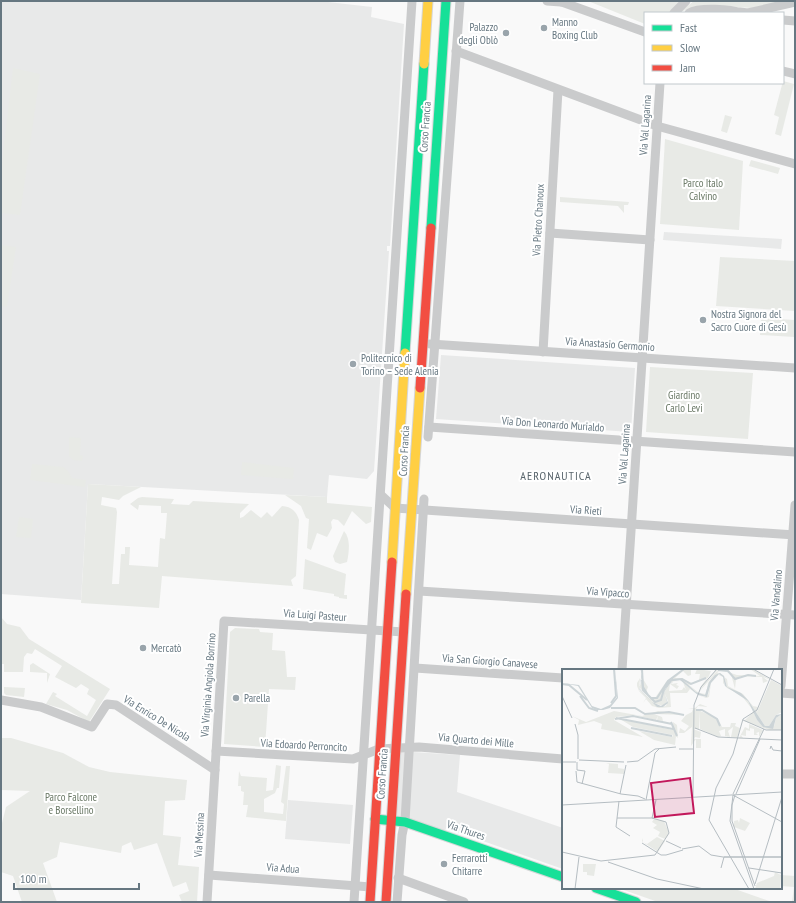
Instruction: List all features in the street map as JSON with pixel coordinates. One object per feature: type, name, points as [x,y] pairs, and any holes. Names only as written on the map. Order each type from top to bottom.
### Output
[{"type":"main road","name":"Corso Francia","points":[[386,902],[391,820],[388,748],[387,631],[428,1]]},
{"type":"main road","name":"Corso Francia","points":[[370,902],[375,819],[388,748],[404,632],[446,1]]},
{"type":"main road","name":"Via Thures","points":[[375,819],[405,822],[562,877]]},
{"type":"main road","points":[[599,889],[636,902]]},
{"type":"street","name":"Corso Francia","points":[[354,902],[412,1]]},
{"type":"street","points":[[428,437],[460,1]]},
{"type":"street","points":[[546,1],[560,2],[644,32]]},
{"type":"street","points":[[675,12],[686,1]]},
{"type":"street","points":[[752,12],[795,2]]},
{"type":"street","points":[[691,12],[708,9],[740,12]]},
{"type":"street","points":[[784,20],[795,21]]},
{"type":"street","points":[[456,51],[657,126],[795,164]]},
{"type":"street","points":[[784,71],[795,74]]},
{"type":"street","name":"Via Val Lagarina","points":[[622,669],[660,84]]},
{"type":"street","name":"Via Pietro Chanoux","points":[[543,352],[558,90]]},
{"type":"street","points":[[550,233],[650,240]]},
{"type":"street","name":"Via Anastasio Germonio","points":[[423,343],[795,368]]},
{"type":"street","name":"Via Don Leonardo Murialdo","points":[[429,427],[795,452]]},
{"type":"street","points":[[381,495],[395,508]]},
{"type":"street","points":[[396,902],[402,835],[405,822],[424,499]]},
{"type":"street","name":"Via Vandalino","points":[[782,679],[791,615],[795,505]]},
{"type":"street","name":"Via Rieti","points":[[395,508],[794,535]]},
{"type":"street","name":"Via Vipacco","points":[[419,591],[791,615]]},
{"type":"street","name":"Via Luigi Pasteur","points":[[224,621],[404,632]]},
{"type":"street","name":"Via Virginia Angiola Borrino","points":[[215,770],[224,621]]},
{"type":"street","name":"Via San Giorgio Canavese","points":[[415,668],[562,678]]},
{"type":"street","points":[[782,693],[795,694]]},
{"type":"street","name":"Via Enrico De Nicola","points":[[1,700],[41,707],[92,727],[107,704],[116,705],[215,770]]},
{"type":"street","name":"Via Quarto dei Mille","points":[[388,748],[410,747],[562,759]]},
{"type":"street","name":"Via Edoardo Perroncito","points":[[216,752],[353,759],[388,748]]},
{"type":"street","name":"Via Messina","points":[[207,902],[215,770]]},
{"type":"street","points":[[782,774],[795,774]]},
{"type":"street","name":"Via Thures","points":[[360,818],[375,819]]},
{"type":"street","name":"Via Adua","points":[[209,875],[371,887]]},
{"type":"street","points":[[398,878],[464,902]]},
{"type":"shaded area","points":[[1,1],[319,1],[372,7],[371,17],[404,24],[390,246],[387,246],[387,251],[389,251],[374,471],[367,479],[329,475],[327,497],[88,484],[81,600],[1,594]]},
{"type":"shaded area","points":[[664,232],[782,239],[781,249],[663,240]]},
{"type":"shaded area","points":[[441,355],[635,368],[631,432],[436,419]]},
{"type":"shaded area","points":[[397,751],[460,755],[457,792],[562,828],[562,869],[446,828],[444,834],[393,819]]},
{"type":"shaded area","points":[[288,800],[353,805],[350,844],[285,839]]},
{"type":"green space","points":[[588,1],[680,1],[670,12],[644,12],[644,24]]},
{"type":"green space","points":[[694,1],[785,1],[751,8],[709,5],[694,7],[679,12]]},
{"type":"green space","points":[[13,68],[40,74],[20,215],[1,213],[1,171]]},
{"type":"green space","points":[[784,81],[794,84],[781,136],[775,134],[779,117],[774,115],[782,84],[784,84]]},
{"type":"green space","points":[[725,115],[732,117],[727,133],[721,131]]},
{"type":"green space","name":"Parco Italo Calvino","points":[[665,139],[743,161],[739,230],[660,224]]},
{"type":"green space","points":[[751,160],[780,168],[778,174],[749,166]]},
{"type":"green space","points":[[560,197],[629,202],[628,205],[624,205],[624,213],[618,206],[560,202]]},
{"type":"green space","points":[[1,245],[16,247],[7,307],[1,306]]},
{"type":"green space","points":[[720,257],[795,261],[795,311],[716,306]]},
{"type":"green space","points":[[761,318],[795,320],[794,337],[760,335]]},
{"type":"green space","name":"Giardino Carlo Levi","points":[[650,367],[753,373],[748,439],[646,432]]},
{"type":"green space","points":[[69,437],[81,438],[80,455],[83,456],[82,461],[73,460],[69,456]]},
{"type":"green space","points":[[242,462],[294,468],[293,479],[241,475]]},
{"type":"green space","points":[[32,464],[63,467],[68,471],[72,478],[86,480],[85,487],[30,480]]},
{"type":"green space","points":[[88,484],[141,487],[123,496],[119,500],[102,497],[101,505],[116,508],[117,512],[112,584],[119,584],[121,554],[125,554],[125,547],[130,547],[129,565],[158,567],[160,538],[165,539],[167,513],[161,513],[161,506],[139,505],[138,510],[130,504],[142,497],[174,499],[171,504],[189,505],[193,501],[249,504],[240,513],[240,518],[251,510],[261,518],[267,512],[272,517],[282,506],[291,508],[299,520],[296,576],[291,580],[293,586],[162,576],[159,608],[81,603]]},
{"type":"green space","points":[[285,495],[327,497],[327,503],[372,507],[371,522],[366,524],[352,511],[344,526],[338,520],[333,519],[331,522],[332,528],[327,537],[317,533],[311,550],[307,548],[309,519],[306,518],[301,506]]},
{"type":"green space","points":[[19,517],[33,519],[31,538],[16,537]]},
{"type":"green space","points":[[344,531],[348,538],[349,546],[347,562],[340,564],[335,562],[333,556]]},
{"type":"green space","points":[[305,559],[346,574],[344,595],[347,595],[347,599],[339,598],[334,596],[334,594],[303,589]]},
{"type":"green space","points":[[1,617],[7,624],[20,627],[29,639],[110,689],[89,722],[67,710],[46,704],[53,692],[57,694],[55,696],[87,716],[96,700],[87,694],[89,689],[81,684],[76,688],[55,677],[62,666],[35,649],[32,654],[27,653],[24,657],[23,672],[4,672],[4,664],[1,664]]},
{"type":"green space","points":[[235,628],[259,629],[260,632],[273,633],[272,650],[285,651],[287,677],[296,677],[295,690],[269,689],[265,747],[224,744],[230,632]]},
{"type":"green space","points":[[33,663],[50,674],[47,683],[47,673],[30,672],[30,665]]},
{"type":"green space","points":[[4,687],[25,688],[24,697],[6,695],[4,693]]},
{"type":"green space","name":"Parco Falcone e Borsellino","points":[[1,738],[11,738],[63,753],[89,767],[110,772],[187,780],[185,800],[165,801],[163,835],[181,837],[178,865],[199,867],[197,902],[182,902],[179,895],[189,891],[186,882],[173,887],[157,843],[134,850],[131,842],[122,846],[121,853],[60,842],[57,857],[43,863],[57,902],[22,902],[13,876],[1,872],[1,827],[6,807],[30,791],[1,790]]},
{"type":"green space","points":[[276,765],[281,766],[279,788],[277,788],[275,793],[264,799],[264,812],[283,814],[284,804],[281,802],[286,766],[290,766],[286,821],[246,817],[248,805],[243,805],[244,792],[241,791],[241,786],[238,786],[239,771],[241,776],[267,778],[266,791],[273,790]]},
{"type":"green space","points":[[782,875],[795,876],[795,902],[792,902],[794,887],[782,886]]},
{"type":"green space","points":[[621,889],[735,889],[772,902],[658,902]]},
{"type":"traffic: fast","points":[[431,228],[446,1]]},
{"type":"traffic: fast","points":[[405,353],[424,64]]},
{"type":"traffic: fast","points":[[375,819],[405,822],[562,877]]},
{"type":"traffic: fast","points":[[599,889],[636,902]]},
{"type":"traffic: slow","points":[[424,64],[428,1]]},
{"type":"traffic: slow","points":[[392,562],[405,353]]},
{"type":"traffic: slow","points":[[406,594],[420,388]]},
{"type":"traffic: jam","points":[[420,388],[431,228]]},
{"type":"traffic: jam","points":[[370,902],[392,562]]},
{"type":"traffic: jam","points":[[386,902],[406,594]]},
{"type":"place","name":"Manno Boxing Club","points":[[544,28]]},
{"type":"place","name":"Palazzo degli Oblò","points":[[506,33]]},
{"type":"place","name":"Nostra Signora del Sacro Cuore di Gesù","points":[[703,320]]},
{"type":"place","name":"Politecnico di Torino – Sede Alenia","points":[[353,364]]},
{"type":"place","name":"Mercatò","points":[[143,648]]},
{"type":"place","name":"Parella","points":[[236,698]]},
{"type":"place","name":"Ferrarotti Chitarre","points":[[444,864]]},
{"type":"district","name":"AERONAUTICA","points":[[556,476]]}]
